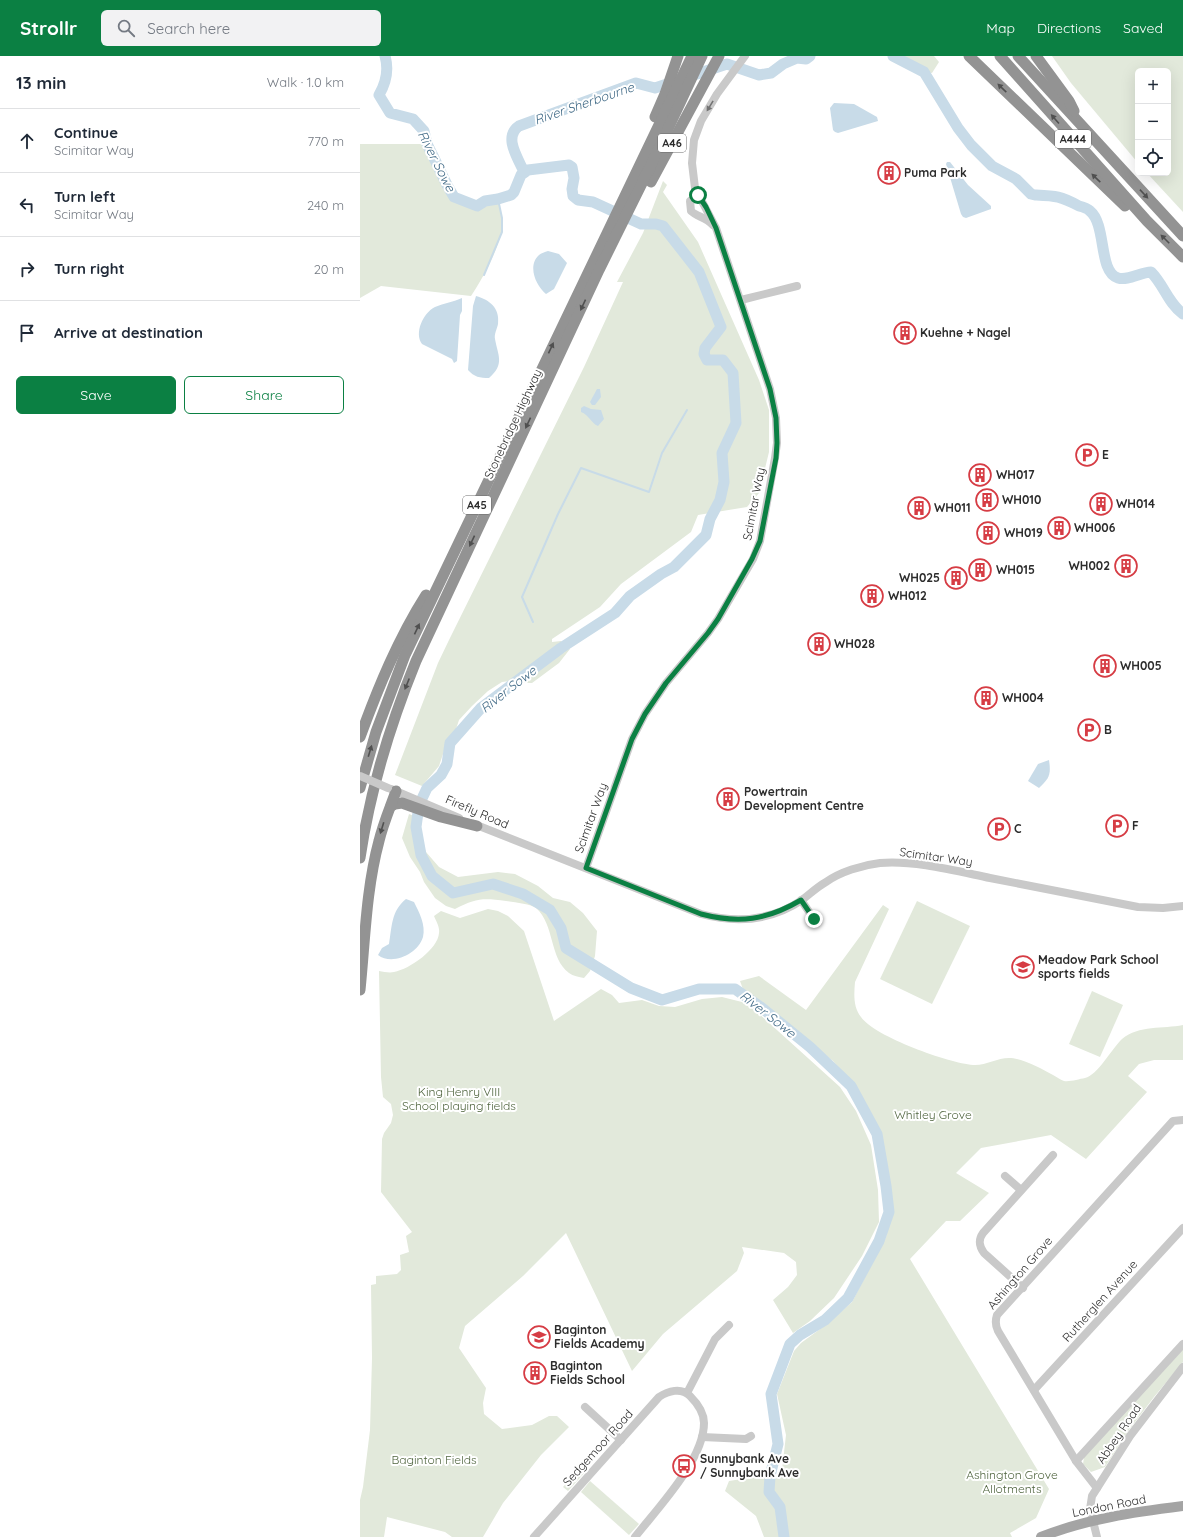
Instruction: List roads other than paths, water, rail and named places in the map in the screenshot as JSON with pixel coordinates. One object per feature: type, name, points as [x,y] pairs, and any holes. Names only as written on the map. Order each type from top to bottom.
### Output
[{"type":"highway","points":[[670,93],[672,75],[678,56]]},
{"type":"highway","name":"Stonebridge Highway","points":[[360,858],[372,794],[387,740],[401,698],[416,661],[617,230],[670,93],[684,72],[692,56]]},
{"type":"highway","points":[[969,56],[1128,209],[1147,221]]},
{"type":"highway","name":"A444","points":[[1000,56],[1147,221],[1183,257]]},
{"type":"highway","name":"A444","points":[[1018,56],[1183,236]]},
{"type":"highway","points":[[1036,56],[1069,101],[1079,124]]},
{"type":"highway","name":"A46","points":[[617,230],[628,202],[707,79],[718,59]]},
{"type":"highway","name":"Stonebridge Highway","points":[[628,202],[688,88],[700,61]]},
{"type":"highway","name":"Stonebridge Highway","points":[[360,788],[376,732],[395,679],[417,628],[556,337],[617,230]]},
{"type":"highway","points":[[360,737],[381,682],[408,624],[453,554]]},
{"type":"highway","points":[[360,990],[367,911],[378,841],[391,806],[398,794],[442,814],[477,826]]},
{"type":"main road","name":"London Road","points":[[1041,1537],[1060,1529],[1092,1520],[1183,1506]]},
{"type":"street","name":"Scimitar Way","points":[[742,59],[701,122],[694,140],[692,170],[693,182],[698,195],[706,207],[716,228],[741,300],[770,389],[776,418],[776,458],[760,541],[752,559],[718,619],[666,683],[645,714],[632,739],[586,868],[701,914],[726,919],[743,920],[757,918],[785,910],[827,881],[847,872],[879,864],[894,863],[911,863],[973,874],[1138,907],[1163,908],[1183,906]]},
{"type":"street","points":[[698,195],[690,202],[691,211],[708,219],[716,228]]},
{"type":"street","points":[[741,300],[797,286]]},
{"type":"street","points":[[360,776],[398,794]]},
{"type":"street","name":"Firefly Road","points":[[477,826],[586,868]]},
{"type":"street","points":[[801,900],[814,919]]},
{"type":"street","name":"Ashington Grove","points":[[1097,1488],[1076,1461],[998,1331],[995,1323],[997,1315],[1173,1121],[1183,1120]]},
{"type":"street","points":[[1022,1288],[984,1253],[979,1243],[983,1233],[1053,1155]]},
{"type":"street","points":[[1005,1176],[1021,1190]]},
{"type":"street","name":"Rutherglen Avenue","points":[[1034,1390],[1183,1228]]},
{"type":"street","points":[[635,1537],[679,1481],[689,1466],[702,1437],[704,1422],[702,1416],[697,1405],[687,1394],[715,1338],[729,1325]]},
{"type":"street","name":"Abbey Road","points":[[1076,1461],[1183,1344]]},
{"type":"street","name":"Abbey Road","points":[[1098,1537],[1092,1520],[1090,1505],[1092,1496],[1130,1436],[1183,1367]]},
{"type":"street","name":"Sedgemoor Road","points":[[534,1537],[659,1397],[665,1393],[674,1391],[687,1394]]},
{"type":"street","points":[[585,1408],[621,1440]]},
{"type":"street","points":[[702,1437],[746,1439],[751,1436]]},
{"type":"water","points":[[834,103],[854,104],[877,117],[878,121],[838,133],[835,132],[833,130],[830,108]]},
{"type":"water","points":[[947,162],[950,162],[968,185],[991,206],[991,209],[966,218],[963,217],[946,164]]},
{"type":"water","points":[[548,251],[559,254],[567,263],[554,289],[546,294],[536,281],[533,270],[535,260],[540,254]]},
{"type":"water","points":[[476,296],[490,302],[496,309],[498,318],[495,337],[499,355],[499,364],[489,378],[477,377],[468,370],[473,306]]},
{"type":"water","points":[[462,298],[457,361],[454,363],[452,359],[422,344],[419,329],[424,318],[435,307]]},
{"type":"water","points":[[597,389],[600,389],[601,397],[595,405],[592,405],[590,402]]},
{"type":"water","points":[[584,406],[591,409],[601,410],[604,419],[598,426],[581,412],[581,408]]},
{"type":"water","points":[[1049,760],[1049,776],[1039,788],[1028,781],[1038,764]]},
{"type":"water","points":[[406,899],[414,902],[418,910],[424,928],[423,937],[416,949],[410,953],[397,959],[384,958],[378,955],[382,948],[389,944],[395,914],[397,909]]},
{"type":"waterway","name":"River Sowe","points":[[385,56],[387,66],[386,76],[379,95],[390,113],[413,119],[424,131],[427,144],[454,197],[477,206],[485,201],[511,195],[514,192],[521,175],[528,170],[569,165],[572,167],[574,178],[572,189],[573,196],[578,200],[593,202],[641,224],[656,224],[663,226],[699,272],[721,327],[705,348],[704,354],[707,360],[723,360],[733,373],[736,423],[722,453],[724,482],[720,500],[710,519],[706,535],[674,567],[661,574],[630,596],[615,613],[561,648],[481,708],[450,743],[447,764],[441,775],[427,788],[419,805],[416,827],[421,855],[432,876],[453,893],[493,884],[523,894],[550,910],[561,928],[566,948],[631,988],[662,1000],[699,989],[735,989],[762,1008],[810,1047],[851,1086],[877,1134],[889,1212],[879,1241],[848,1298],[825,1320],[800,1335],[790,1344],[771,1394],[778,1444],[770,1476],[769,1492],[780,1507],[784,1537]]},
{"type":"waterway","name":"River Sherbourne","points":[[524,172],[513,148],[512,142],[514,131],[519,126],[636,83],[655,88],[727,64],[759,75],[771,73],[783,64],[797,58],[806,59],[810,56]]},
{"type":"waterway","name":"River Sherbourne","points":[[893,56],[924,72],[958,128],[971,145],[992,166],[1016,179],[1031,194],[1062,198],[1090,211],[1099,227],[1105,258],[1112,274],[1122,279],[1151,272],[1174,305],[1183,314]]},
{"type":"waterway","points":[[484,275],[502,232],[502,218],[498,199]]},
{"type":"waterway","points":[[533,622],[522,597],[558,514],[581,468],[649,492],[662,453],[687,410]]},
{"type":"place","name":"Puma Park","points":[[889,173]]},
{"type":"place","name":"Kuehne + Nagel","points":[[905,333]]},
{"type":"place","name":"E","points":[[1087,455]]},
{"type":"place","name":"WH017","points":[[980,475]]},
{"type":"place","name":"WH010","points":[[987,500]]},
{"type":"place","name":"WH014","points":[[1101,504]]},
{"type":"place","name":"WH011","points":[[919,508]]},
{"type":"place","name":"WH006","points":[[1059,528]]},
{"type":"place","name":"WH019","points":[[988,533]]},
{"type":"place","name":"WH002","points":[[1126,566]]},
{"type":"place","name":"WH015","points":[[980,570]]},
{"type":"place","name":"WH025","points":[[956,578]]},
{"type":"place","name":"WH012","points":[[872,596]]},
{"type":"place","name":"WH028","points":[[819,644]]},
{"type":"place","name":"WH005","points":[[1105,666]]},
{"type":"place","name":"WH004","points":[[986,698]]},
{"type":"place","name":"B","points":[[1089,730]]},
{"type":"place","name":"Powertrain Development Centre","points":[[728,799]]},
{"type":"place","name":"F","points":[[1117,826]]},
{"type":"place","name":"C","points":[[999,829]]},
{"type":"place","name":"Meadow Park School sports fields","points":[[1023,967]]},
{"type":"place","name":"Baginton Fields Academy","points":[[539,1337]]},
{"type":"place","name":"Baginton Fields School","points":[[535,1373]]},
{"type":"place","name":"Sunnybank Ave / Sunnybank Ave","points":[[684,1466]]},
{"type":"park label","name":"King Henry VIII School playing fields","points":[[459,1099]]},
{"type":"park label","name":"Whitley Grove","points":[[933,1115]]},
{"type":"park label","name":"Baginton Fields","points":[[434,1460]]},
{"type":"park label","name":"Ashington Grove Allotments","points":[[1012,1482]]}]
